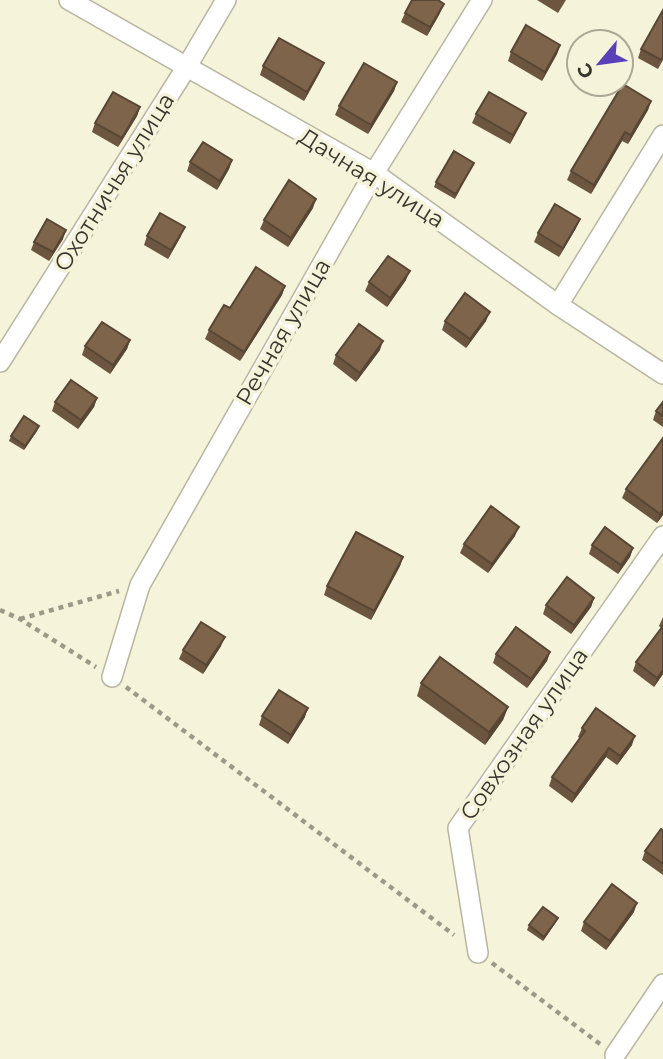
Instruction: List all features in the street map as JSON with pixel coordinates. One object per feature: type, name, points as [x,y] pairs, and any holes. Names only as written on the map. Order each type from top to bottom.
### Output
[{"type":"street","name":"Дачная улица","points":[[69,0],[373,173],[558,304],[663,374]]},
{"type":"street","name":"Охотничья улица","points":[[0,362],[226,0]]},
{"type":"street","name":"Речная улица","points":[[112,677],[140,584],[373,173],[482,0]]},
{"type":"street","points":[[558,304],[663,135]]},
{"type":"street","name":"Совхозная улица","points":[[478,953],[458,828],[663,536]]},
{"type":"street","points":[[615,1055],[663,984]]},
{"type":"path","points":[[20,619],[140,584]]},
{"type":"path","points":[[0,610],[20,619],[112,677],[615,1055]]},
{"type":"building","points":[[412,0],[438,0],[444,4],[430,27],[405,13]]},
{"type":"building","points":[[663,10],[663,57],[661,60],[641,49]]},
{"type":"building","points":[[526,25],[560,45],[545,72],[511,52]]},
{"type":"building","points":[[279,38],[324,63],[307,92],[263,66]]},
{"type":"building","points":[[364,63],[397,82],[371,125],[339,106]]},
{"type":"building","points":[[635,91],[651,101],[631,135],[625,132],[594,185],[571,171],[615,98],[635,98]]},
{"type":"building","points":[[113,92],[140,107],[122,138],[95,123]]},
{"type":"building","points":[[489,92],[526,113],[513,135],[476,114]]},
{"type":"building","points":[[203,142],[232,160],[220,181],[190,162]]},
{"type":"building","points":[[454,151],[474,163],[456,194],[436,182]]},
{"type":"building","points":[[289,180],[316,199],[291,238],[264,220]]},
{"type":"building","points":[[555,204],[580,219],[563,248],[538,233]]},
{"type":"building","points":[[160,213],[185,227],[171,250],[147,236]]},
{"type":"building","points":[[47,219],[66,230],[53,252],[34,242]]},
{"type":"building","points":[[388,256],[410,271],[390,298],[369,282]]},
{"type":"building","points":[[256,267],[285,286],[244,352],[209,330],[224,305],[230,308]]},
{"type":"building","points":[[465,293],[490,312],[470,339],[445,321]]},
{"type":"building","points":[[102,322],[130,340],[113,365],[85,346]]},
{"type":"building","points":[[359,324],[383,341],[360,373],[336,355]]},
{"type":"building","points":[[71,380],[97,398],[81,420],[55,402]]},
{"type":"building","points":[[663,402],[663,416],[656,411]]},
{"type":"building","points":[[24,416],[39,426],[25,446],[11,436]]},
{"type":"building","points":[[663,438],[663,510],[660,514],[626,489]]},
{"type":"building","points":[[491,506],[519,527],[492,564],[464,544]]},
{"type":"building","points":[[605,527],[633,548],[621,565],[592,545]]},
{"type":"building","points":[[356,532],[403,557],[374,611],[327,586]]},
{"type":"building","points":[[567,577],[594,598],[574,625],[546,605]]},
{"type":"building","points":[[201,622],[225,637],[206,665],[183,650]]},
{"type":"building","points":[[663,626],[663,670],[657,678],[636,662]]},
{"type":"building","points":[[516,627],[550,652],[531,679],[496,654]]},
{"type":"building","points":[[440,657],[508,707],[489,732],[421,683]]},
{"type":"building","points":[[279,690],[308,708],[291,735],[262,716]]},
{"type":"building","points":[[596,708],[635,736],[620,756],[609,748],[575,794],[552,777],[585,731],[582,728]]},
{"type":"building","points":[[661,829],[663,830],[663,864],[645,851]]},
{"type":"building","points":[[612,884],[637,903],[610,941],[584,922]]},
{"type":"building","points":[[543,907],[558,918],[544,937],[529,925]]}]
